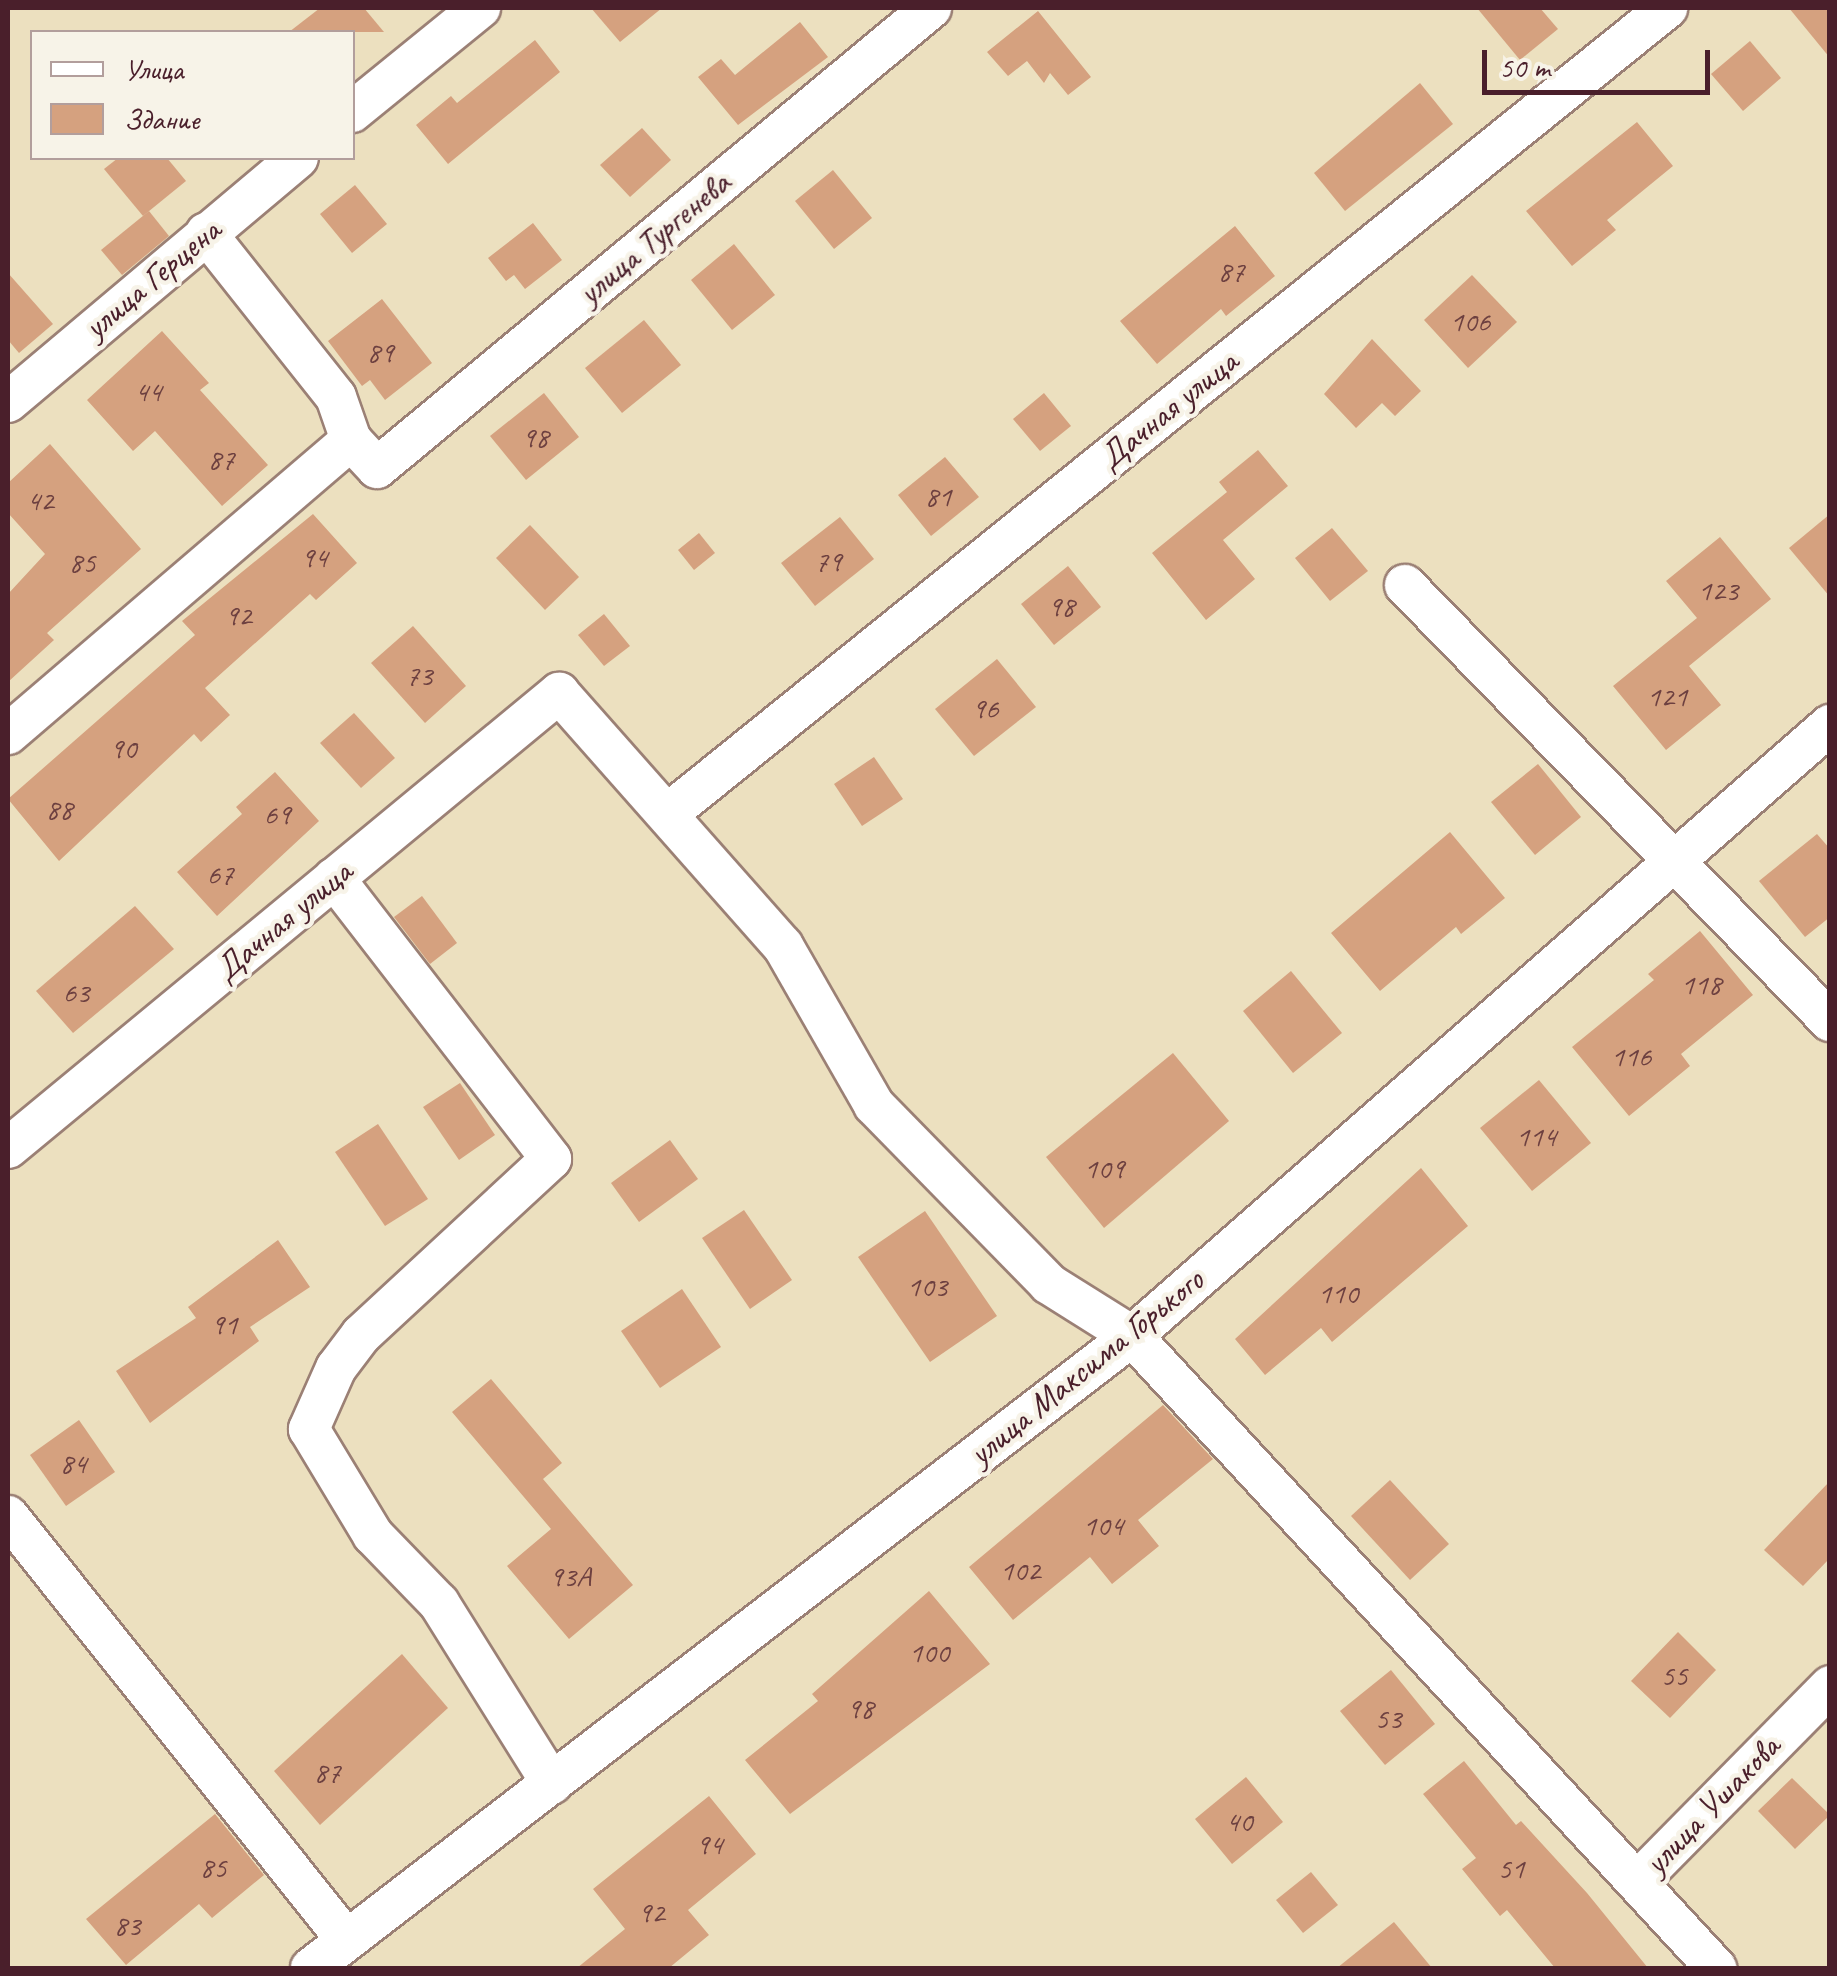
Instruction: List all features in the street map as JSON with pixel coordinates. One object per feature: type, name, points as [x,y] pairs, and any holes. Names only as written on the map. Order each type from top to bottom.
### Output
[{"type":"street","points":[[355,110],[480,8]]},
{"type":"street","name":"улица Тургенева","points":[[8,734],[930,8]]},
{"type":"street","name":"Дачная улица","points":[[8,1148],[558,694],[670,812],[1666,8]]},
{"type":"street","name":"улица Герцена","points":[[8,402],[296,160]]},
{"type":"street","points":[[206,233],[336,397],[364,454]]},
{"type":"street","points":[[1406,585],[1830,1020]]},
{"type":"street","name":"улица Максима Горького","points":[[311,1968],[345,1938],[552,1784],[1132,1336],[1830,726]]},
{"type":"street","points":[[670,812],[784,946],[874,1105],[1049,1284],[1132,1336],[1716,1968]]},
{"type":"street","points":[[334,878],[551,1159],[361,1335],[336,1368],[308,1429],[372,1534],[439,1603],[552,1784]]},
{"type":"street","points":[[8,1516],[345,1938]]},
{"type":"street","name":"улица Ушакова","points":[[1638,1882],[1830,1686]]},
{"type":"building","points":[[320,8],[364,8],[384,32],[355,30],[292,30]]},
{"type":"building","points":[[591,8],[662,8],[620,42]]},
{"type":"building","points":[[1477,8],[1540,8],[1558,29],[1520,60]]},
{"type":"building","points":[[1789,8],[1830,8],[1830,58]]},
{"type":"building","points":[[1038,11],[1091,77],[1068,95],[1050,73],[1044,83],[1027,61],[1008,76],[987,52]]},
{"type":"building","points":[[800,22],[828,57],[738,125],[698,77],[721,59],[735,75]]},
{"type":"building","points":[[535,40],[560,72],[448,164],[416,125],[451,96],[457,103]]},
{"type":"building","points":[[1750,41],[1781,78],[1743,111],[1711,74]]},
{"type":"building","points":[[1420,83],[1453,124],[1345,211],[1314,173]]},
{"type":"building","points":[[1637,122],[1673,166],[1607,220],[1616,230],[1572,266],[1526,211]]},
{"type":"building","points":[[642,128],[671,160],[630,197],[600,165]]},
{"type":"building","points":[[115,160],[169,160],[186,181],[143,216],[104,169]]},
{"type":"building","points":[[833,170],[872,218],[834,249],[795,201]]},
{"type":"building","points":[[355,185],[387,224],[352,253],[320,214]]},
{"type":"building","points":[[149,211],[169,236],[122,275],[101,250]]},
{"type":"building","points":[[533,223],[562,260],[525,289],[514,275],[506,281],[488,258]]},
{"type":"building","points":[[1235,226],[1275,276],[1226,316],[1221,309],[1157,364],[1120,321]]},
{"type":"building","points":[[734,244],[775,295],[732,330],[691,280]]},
{"type":"building","points":[[8,273],[53,324],[19,353],[8,340]]},
{"type":"building","points":[[1472,275],[1517,322],[1468,368],[1424,320]]},
{"type":"building","points":[[382,299],[432,363],[385,400],[370,380],[362,386],[328,341]]},
{"type":"building","points":[[644,320],[681,365],[622,413],[585,368]]},
{"type":"building","points":[[162,331],[209,383],[200,390],[268,465],[222,506],[155,431],[133,451],[87,400]]},
{"type":"building","points":[[1372,339],[1421,391],[1395,416],[1382,403],[1356,428],[1324,394]]},
{"type":"building","points":[[544,393],[579,437],[526,480],[490,436]]},
{"type":"building","points":[[1044,393],[1071,426],[1040,451],[1013,419]]},
{"type":"building","points":[[50,444],[141,549],[47,633],[54,640],[8,682],[8,594],[45,554],[8,513],[8,483]]},
{"type":"building","points":[[1258,450],[1288,486],[1223,540],[1255,579],[1206,620],[1152,553],[1227,492],[1219,482]]},
{"type":"building","points":[[945,457],[979,497],[931,536],[898,495]]},
{"type":"building","points":[[313,514],[357,563],[316,600],[310,594],[205,688],[230,715],[201,742],[194,734],[59,861],[8,799],[195,635],[182,621]]},
{"type":"building","points":[[1830,514],[1830,597],[1789,548]]},
{"type":"building","points":[[840,517],[874,559],[815,606],[781,563]]},
{"type":"building","points":[[530,525],[579,577],[545,610],[496,558]]},
{"type":"building","points":[[1332,528],[1368,571],[1330,601],[1295,558]]},
{"type":"building","points":[[699,533],[715,553],[694,570],[678,550]]},
{"type":"building","points":[[1720,537],[1771,599],[1689,666],[1721,705],[1666,750],[1613,686],[1697,618],[1666,581]]},
{"type":"building","points":[[1068,566],[1101,607],[1054,645],[1021,604]]},
{"type":"building","points":[[604,614],[630,646],[604,666],[578,635]]},
{"type":"building","points":[[413,626],[466,686],[425,723],[371,663]]},
{"type":"building","points":[[997,659],[1036,707],[974,756],[935,709]]},
{"type":"building","points":[[354,713],[395,758],[361,788],[320,743]]},
{"type":"building","points":[[874,757],[903,799],[862,826],[834,784]]},
{"type":"building","points":[[1538,764],[1581,817],[1535,855],[1491,802]]},
{"type":"building","points":[[275,772],[319,821],[217,916],[177,872],[242,814],[236,807]]},
{"type":"building","points":[[1450,832],[1505,898],[1461,934],[1456,927],[1380,991],[1331,933]]},
{"type":"building","points":[[1817,834],[1830,849],[1830,917],[1805,937],[1759,881]]},
{"type":"building","points":[[422,896],[457,943],[430,964],[394,917]]},
{"type":"building","points":[[135,906],[174,949],[73,1033],[36,991]]},
{"type":"building","points":[[1700,931],[1753,995],[1681,1054],[1690,1066],[1629,1116],[1572,1047],[1654,980],[1648,974]]},
{"type":"building","points":[[1291,971],[1342,1033],[1293,1073],[1243,1011]]},
{"type":"building","points":[[1173,1053],[1229,1121],[1104,1228],[1046,1157]]},
{"type":"building","points":[[1539,1080],[1591,1143],[1532,1191],[1480,1128]]},
{"type":"building","points":[[460,1083],[495,1135],[459,1160],[423,1107]]},
{"type":"building","points":[[378,1124],[428,1199],[385,1226],[335,1152]]},
{"type":"building","points":[[670,1140],[698,1179],[639,1222],[611,1183]]},
{"type":"building","points":[[1421,1168],[1468,1226],[1332,1342],[1321,1328],[1265,1375],[1235,1339]]},
{"type":"building","points":[[744,1210],[792,1280],[750,1309],[702,1238]]},
{"type":"building","points":[[925,1211],[997,1316],[930,1362],[858,1257]]},
{"type":"building","points":[[278,1240],[310,1287],[250,1327],[259,1341],[150,1423],[116,1371],[196,1318],[188,1307]]},
{"type":"building","points":[[682,1289],[721,1347],[660,1388],[621,1331]]},
{"type":"building","points":[[491,1379],[562,1463],[543,1479],[633,1585],[569,1639],[507,1566],[551,1529],[452,1412]]},
{"type":"building","points":[[1163,1405],[1213,1459],[1138,1520],[1159,1546],[1112,1584],[1090,1557],[1013,1620],[969,1567]]},
{"type":"building","points":[[79,1420],[115,1472],[66,1506],[30,1455]]},
{"type":"building","points":[[1390,1480],[1449,1544],[1410,1580],[1351,1516]]},
{"type":"building","points":[[1830,1481],[1830,1558],[1803,1586],[1764,1550]]},
{"type":"building","points":[[929,1591],[990,1664],[790,1814],[745,1760],[818,1701],[812,1694]]},
{"type":"building","points":[[1678,1632],[1716,1670],[1670,1718],[1631,1681]]},
{"type":"building","points":[[402,1654],[448,1708],[320,1825],[274,1771]]},
{"type":"building","points":[[1391,1670],[1435,1724],[1385,1765],[1340,1711]]},
{"type":"building","points":[[1464,1761],[1516,1825],[1521,1821],[1587,1893],[1648,1968],[1555,1968],[1507,1910],[1500,1916],[1462,1869],[1476,1858],[1423,1794]]},
{"type":"building","points":[[1246,1777],[1283,1822],[1232,1864],[1195,1819]]},
{"type":"building","points":[[1792,1778],[1830,1815],[1795,1849],[1758,1811]]},
{"type":"building","points":[[709,1796],[756,1854],[688,1910],[709,1935],[669,1968],[577,1968],[625,1929],[593,1889]]},
{"type":"building","points":[[215,1814],[264,1875],[212,1918],[199,1904],[126,1965],[86,1919]]},
{"type":"building","points":[[1311,1872],[1338,1905],[1303,1933],[1276,1900]]},
{"type":"building","points":[[1394,1922],[1432,1968],[1337,1968]]}]
